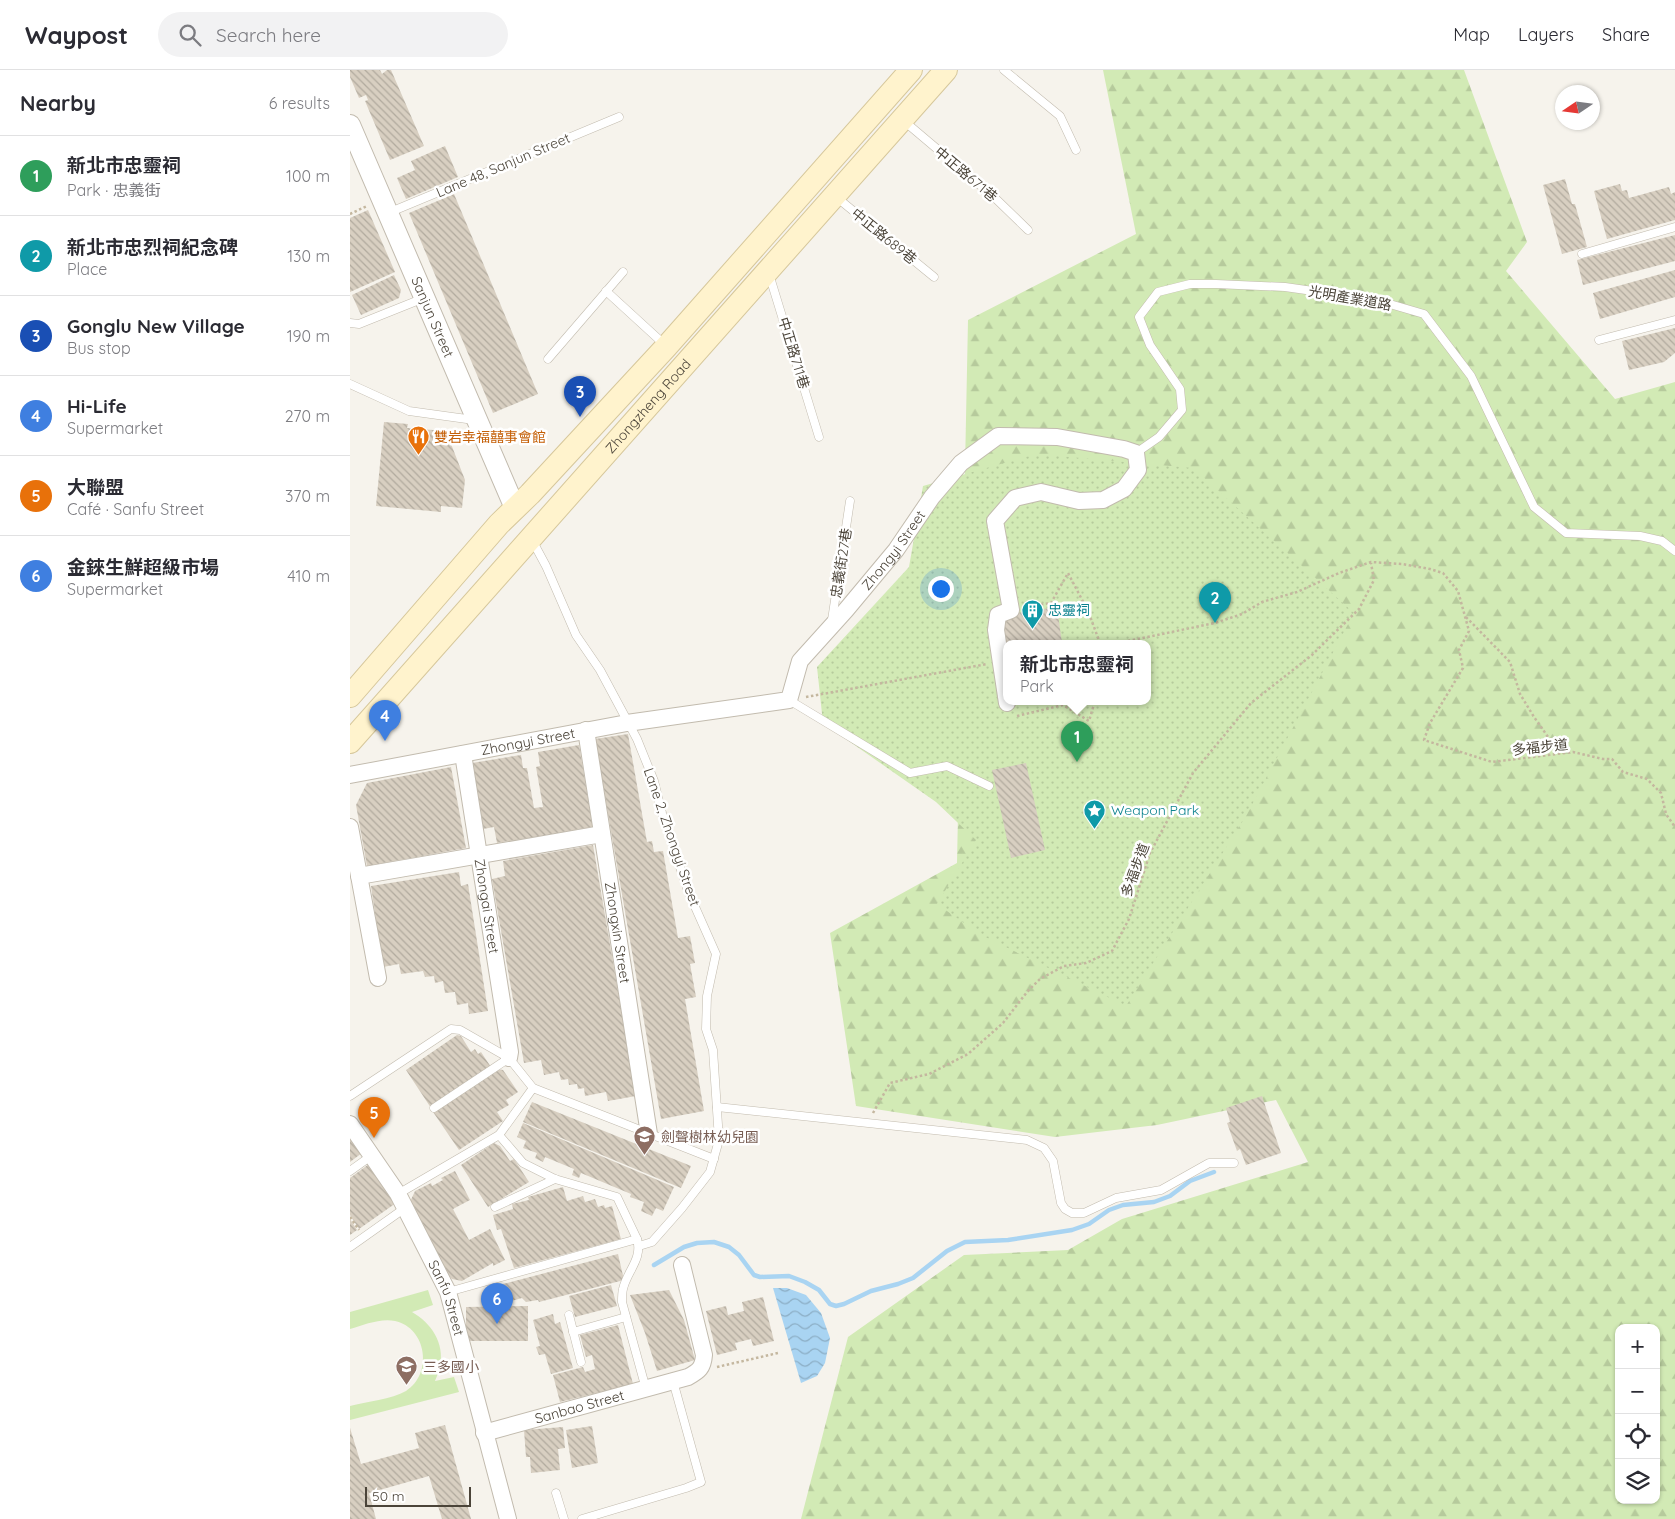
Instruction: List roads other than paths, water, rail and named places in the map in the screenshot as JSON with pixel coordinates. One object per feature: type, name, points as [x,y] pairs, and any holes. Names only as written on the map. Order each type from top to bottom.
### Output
[{"type":"main road","name":"Zhongzheng Road","points":[[351,693],[514,508],[667,346],[911,70]]},
{"type":"main road","name":"Zhongzheng Road","points":[[350,742],[946,70]]},
{"type":"main road","points":[[514,508],[531,539]]},
{"type":"street","name":"Sanjun Street","points":[[350,124],[514,508]]},
{"type":"street","name":"Zhongyi Street","points":[[350,775],[586,730],[789,700],[800,661],[896,550],[932,497],[961,463],[998,436],[1057,437],[1124,449],[1136,453]]},
{"type":"street","points":[[1003,675],[996,630],[998,615],[1011,610],[995,521],[1015,498],[1040,492],[1079,501],[1103,500],[1124,489],[1138,470],[1136,453]]},
{"type":"street","name":"Zhongxin Street","points":[[586,730],[649,1134]]},
{"type":"street","name":"Zhongai Street","points":[[463,754],[510,1052],[509,1058]]},
{"type":"street","points":[[350,827],[378,978]]},
{"type":"street","points":[[359,876],[602,834]]},
{"type":"street","name":"Sanfu Street","points":[[350,1124],[402,1201],[448,1292],[508,1519]]},
{"type":"street","name":"Sanbao Street","points":[[484,1433],[688,1378],[698,1372],[704,1366],[704,1355],[682,1264]]},
{"type":"lane","points":[[1004,70],[1060,116],[1076,150]]},
{"type":"lane","name":"Lane 48, Sanjun Street","points":[[388,213],[619,117]]},
{"type":"lane","name":"中正路671巷","points":[[902,119],[994,197],[1028,230]]},
{"type":"lane","name":"中正路689巷","points":[[834,195],[934,277]]},
{"type":"lane","points":[[1582,254],[1675,227]]},
{"type":"lane","name":"中正路711巷","points":[[768,270],[819,437]]},
{"type":"lane","points":[[548,359],[623,272]]},
{"type":"lane","name":"光明產業道路","points":[[1136,453],[1159,437],[1182,410],[1180,389],[1150,344],[1139,317],[1158,292],[1190,284],[1216,284],[1285,287],[1376,300],[1424,314],[1470,376],[1534,507],[1566,533],[1640,536],[1662,541],[1675,551]]},
{"type":"lane","points":[[606,291],[667,346]]},
{"type":"lane","points":[[350,323],[359,324],[424,298]]},
{"type":"lane","points":[[1599,340],[1675,320]]},
{"type":"lane","points":[[350,385],[409,411],[476,420]]},
{"type":"lane","name":"忠義街27巷","points":[[831,626],[850,500]]},
{"type":"lane","name":"Lane 2, Zhongyi Street","points":[[448,1292],[638,1242],[652,1242],[710,1172],[719,1140],[713,1050],[706,1029],[707,996],[716,954],[678,864],[654,781],[637,739],[600,670],[576,635],[546,566],[531,539]]},
{"type":"lane","points":[[789,700],[910,773],[947,766],[988,786]]},
{"type":"lane","points":[[350,1096],[452,1029],[460,1030],[509,1058],[532,1088],[714,1158]]},
{"type":"lane","points":[[434,1108],[509,1058]]},
{"type":"lane","points":[[350,1247],[402,1201],[500,1135],[532,1088]]},
{"type":"lane","points":[[717,1108],[1027,1140],[1044,1148],[1052,1161],[1060,1203],[1072,1213],[1084,1213],[1116,1198],[1161,1190],[1209,1163],[1234,1163]]},
{"type":"lane","points":[[500,1135],[524,1163],[555,1179],[617,1197],[638,1242],[636,1264],[623,1288],[622,1302],[646,1389]]},
{"type":"lane","points":[[350,1171],[371,1156]]},
{"type":"lane","points":[[495,1207],[555,1179]]},
{"type":"lane","points":[[569,1314],[582,1362]]},
{"type":"lane","points":[[573,1332],[626,1317]]},
{"type":"lane","points":[[582,1519],[701,1482],[674,1381]]},
{"type":"lane","points":[[556,1493],[564,1519]]},
{"type":"water","points":[[773,1288],[787,1288],[806,1295],[821,1313],[830,1338],[825,1363],[817,1376],[801,1383]]},
{"type":"waterway","points":[[654,1265],[684,1247],[697,1243],[714,1242],[729,1247],[739,1255],[754,1275],[760,1277],[789,1276],[805,1282],[819,1290],[830,1304],[836,1306],[871,1291],[913,1278],[947,1251],[965,1242],[1008,1240],[1072,1230],[1089,1224],[1109,1210],[1123,1205],[1154,1202],[1170,1196],[1190,1181],[1214,1172]]},
{"type":"place","name":"Gonglu New Village","points":[[580,417]]},
{"type":"place","name":"雙岩幸福囍事會館","points":[[418,456]]},
{"type":"place","name":"新北市忠烈祠紀念碑","points":[[1215,623]]},
{"type":"place","name":"忠靈祠","points":[[1032,629]]},
{"type":"place","name":"Hi-Life","points":[[385,741]]},
{"type":"place","name":"新北市忠靈祠","points":[[1077,762]]},
{"type":"place","name":"Weapon Park","points":[[1095,829]]},
{"type":"place","name":"大聯盟","points":[[374,1138]]},
{"type":"place","name":"劍聲樹林幼兒園","points":[[645,1156]]},
{"type":"place","name":"金錸生鮮超級市場","points":[[497,1324]]},
{"type":"place","name":"三多國小","points":[[407,1386]]}]
